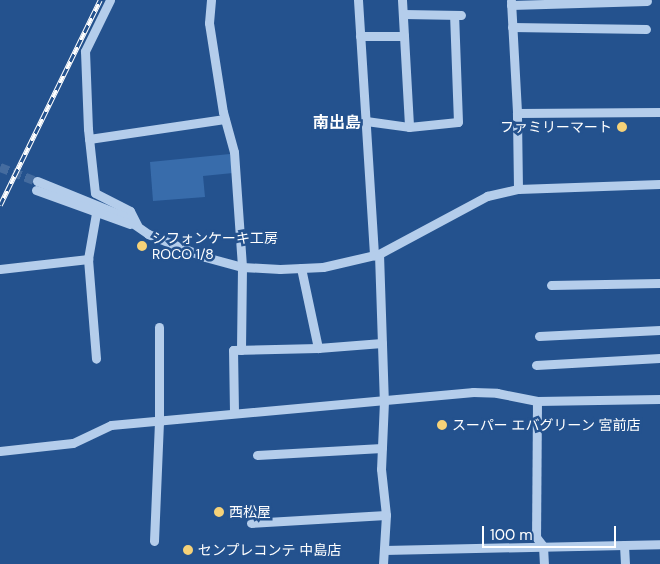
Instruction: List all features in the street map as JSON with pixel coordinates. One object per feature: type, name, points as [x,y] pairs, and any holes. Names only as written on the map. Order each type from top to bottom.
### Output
[{"type":"street","points":[[110,0],[85,51],[89,138],[95,193],[130,211],[138,226]]},
{"type":"street","points":[[211,0],[209,23],[225,119],[234,152],[242,267],[241,350]]},
{"type":"street","points":[[358,0],[382,343],[384,401],[382,448],[386,515],[383,564]]},
{"type":"street","points":[[402,0],[409,127]]},
{"type":"street","points":[[518,189],[517,113],[511,3],[647,1]]},
{"type":"street","points":[[366,121],[409,127],[458,122],[457,15],[403,14]]},
{"type":"street","points":[[512,27],[646,29]]},
{"type":"street","points":[[360,36],[404,36]]},
{"type":"street","points":[[517,113],[660,112]]},
{"type":"street","points":[[89,138],[225,119]]},
{"type":"street","points":[[138,226],[96,213],[37,185],[121,215],[138,226],[148,234],[205,257],[242,267],[301,268],[324,267],[376,255],[487,196],[518,189],[660,184]]},
{"type":"street","points":[[96,213],[88,259],[96,360]]},
{"type":"street","points":[[0,269],[88,259]]},
{"type":"street","points":[[301,268],[318,348]]},
{"type":"street","points":[[551,285],[660,283]]},
{"type":"street","points":[[154,541],[159,423],[159,327]]},
{"type":"street","points":[[539,336],[660,330]]},
{"type":"street","points":[[234,412],[233,350],[318,348],[382,343]]},
{"type":"street","points":[[536,365],[660,358]]},
{"type":"street","points":[[0,450],[73,443],[111,425],[159,423],[234,412],[277,412],[472,392],[498,393],[537,401],[660,399]]},
{"type":"street","points":[[537,401],[536,537],[543,546],[544,564]]},
{"type":"street","points":[[257,455],[382,448]]},
{"type":"street","points":[[250,523],[386,515]]},
{"type":"street","points":[[384,550],[660,544]]},
{"type":"street","points":[[624,545],[625,564]]},
{"type":"shaded area","points":[[230,154],[233,173],[203,176],[205,197],[153,201],[150,162]]},
{"type":"tunnel","points":[[0,167],[37,181]]},
{"type":"railway","points":[[0,205],[100,0]]},
{"type":"place","name":"ファミリーマート","points":[[622,127]]},
{"type":"place","name":"シフォンケーキ工房 ROCO 1/8","points":[[142,246]]},
{"type":"place","name":"スーパー エバグリーン 宮前店","points":[[442,425]]},
{"type":"place","name":"西松屋","points":[[219,512]]},
{"type":"place","name":"センプレコンテ 中島店","points":[[188,550]]},
{"type":"district","name":"南出島","points":[[337,123]]}]
